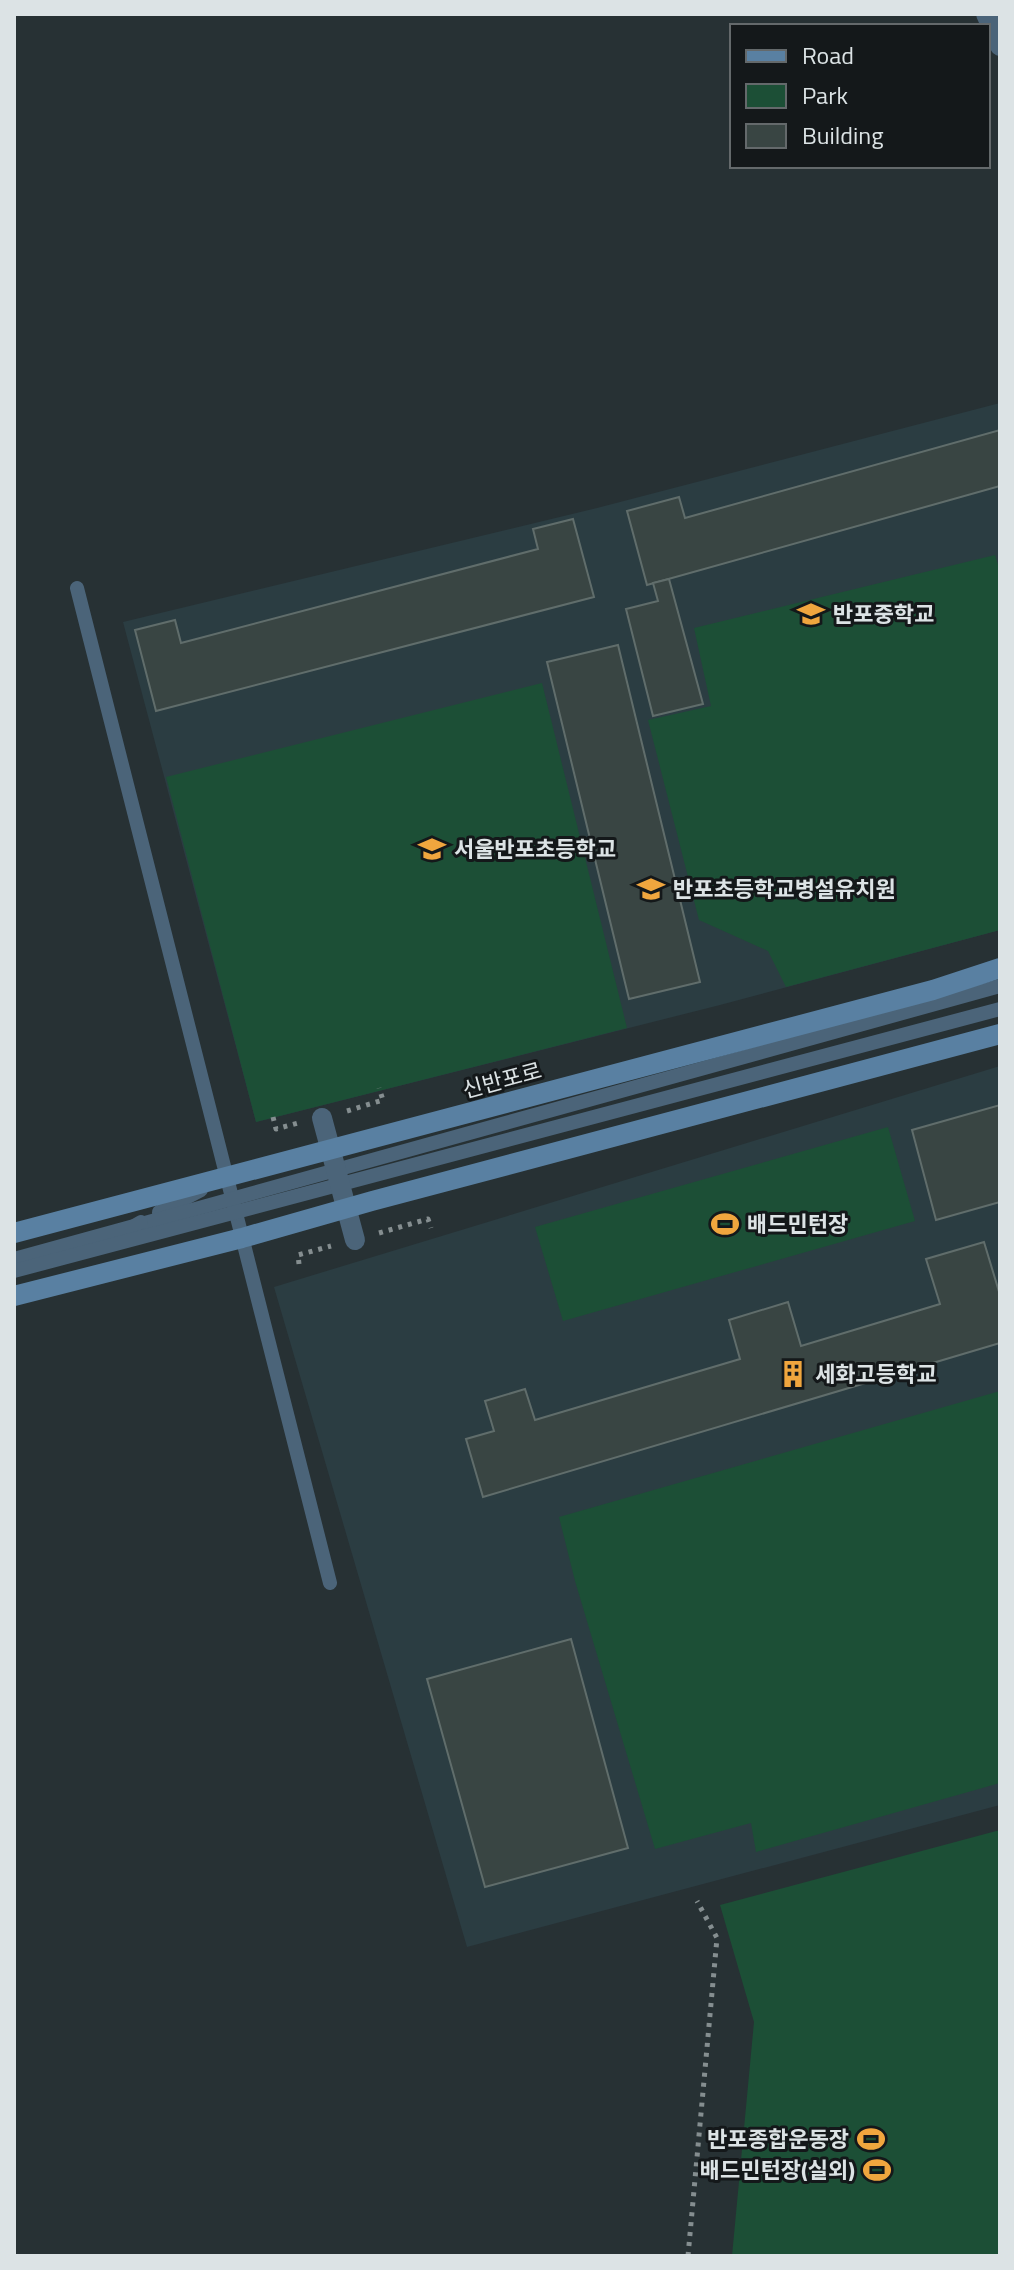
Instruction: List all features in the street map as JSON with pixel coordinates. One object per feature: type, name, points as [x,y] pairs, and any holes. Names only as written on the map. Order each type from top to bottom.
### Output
[{"type":"main road","name":"신반포로","points":[[14,1233],[918,994],[1000,968]]},
{"type":"main road","points":[[14,1296],[242,1238],[1000,1034]]},
{"type":"street","points":[[986,14],[1000,45]]},
{"type":"street","points":[[322,1118],[355,1240]]},
{"type":"lane","points":[[77,588],[330,1583]]},
{"type":"lane","points":[[14,1271],[1000,986]]},
{"type":"lane","points":[[14,1259],[134,1226],[233,1206],[1000,1009]]},
{"type":"lane","points":[[134,1226],[226,1177]]},
{"type":"path","points":[[322,1118],[383,1100],[379,1088]]},
{"type":"path","points":[[273,1117],[276,1129]]},
{"type":"path","points":[[355,1240],[428,1219],[431,1228]]},
{"type":"path","points":[[298,1255],[299,1264]]},
{"type":"path","points":[[688,2256],[717,1938],[697,1901]]},
{"type":"shaded area","points":[[1000,403],[1000,930],[720,1005],[256,1122],[123,622],[597,508]]},
{"type":"shaded area","points":[[1000,1066],[1000,1805],[467,1947],[274,1287]]},
{"type":"green space","name":"반포중학교","points":[[995,555],[1000,571],[1000,930],[786,987],[768,951],[699,920],[648,720],[711,706],[694,628]]},
{"type":"green space","points":[[542,683],[627,1028],[256,1122],[166,777]]},
{"type":"green space","name":"배드민턴장","points":[[888,1127],[915,1221],[563,1321],[535,1227]]},
{"type":"green space","points":[[1000,1391],[1000,1783],[756,1852],[751,1823],[655,1849],[575,1581],[559,1517]]},
{"type":"green space","name":"반포종합운동장","points":[[1000,1830],[1000,2256],[732,2256],[754,2022],[720,1905]]},
{"type":"building","points":[[1000,430],[1000,486],[647,585],[627,511],[679,497],[685,518]]},
{"type":"building","points":[[573,519],[594,597],[156,711],[135,630],[175,620],[181,643],[538,549],[533,529]]},
{"type":"building","points":[[669,579],[703,704],[653,716],[626,609],[658,601],[653,583]]},
{"type":"building","points":[[618,645],[700,982],[629,999],[547,662]]},
{"type":"building","points":[[1000,1105],[1000,1202],[936,1220],[912,1130]]},
{"type":"building","name":"세화고등학교","points":[[984,1242],[1000,1295],[1000,1343],[483,1497],[466,1439],[494,1431],[485,1401],[525,1389],[535,1420],[740,1359],[729,1320],[788,1302],[801,1346],[940,1304],[926,1259]]},
{"type":"building","points":[[571,1639],[628,1848],[485,1887],[427,1679]]},
{"type":"place","name":"반포중학교","points":[[811,614]]},
{"type":"place","name":"서울반포초등학교","points":[[432,849]]},
{"type":"place","name":"반포초등학교병설유치원","points":[[651,889]]},
{"type":"place","name":"배드민턴장","points":[[725,1224]]},
{"type":"place","name":"세화고등학교","points":[[793,1374]]},
{"type":"place","name":"반포종합운동장","points":[[871,2139]]},
{"type":"place","name":"배드민턴장(실외)","points":[[877,2170]]}]
